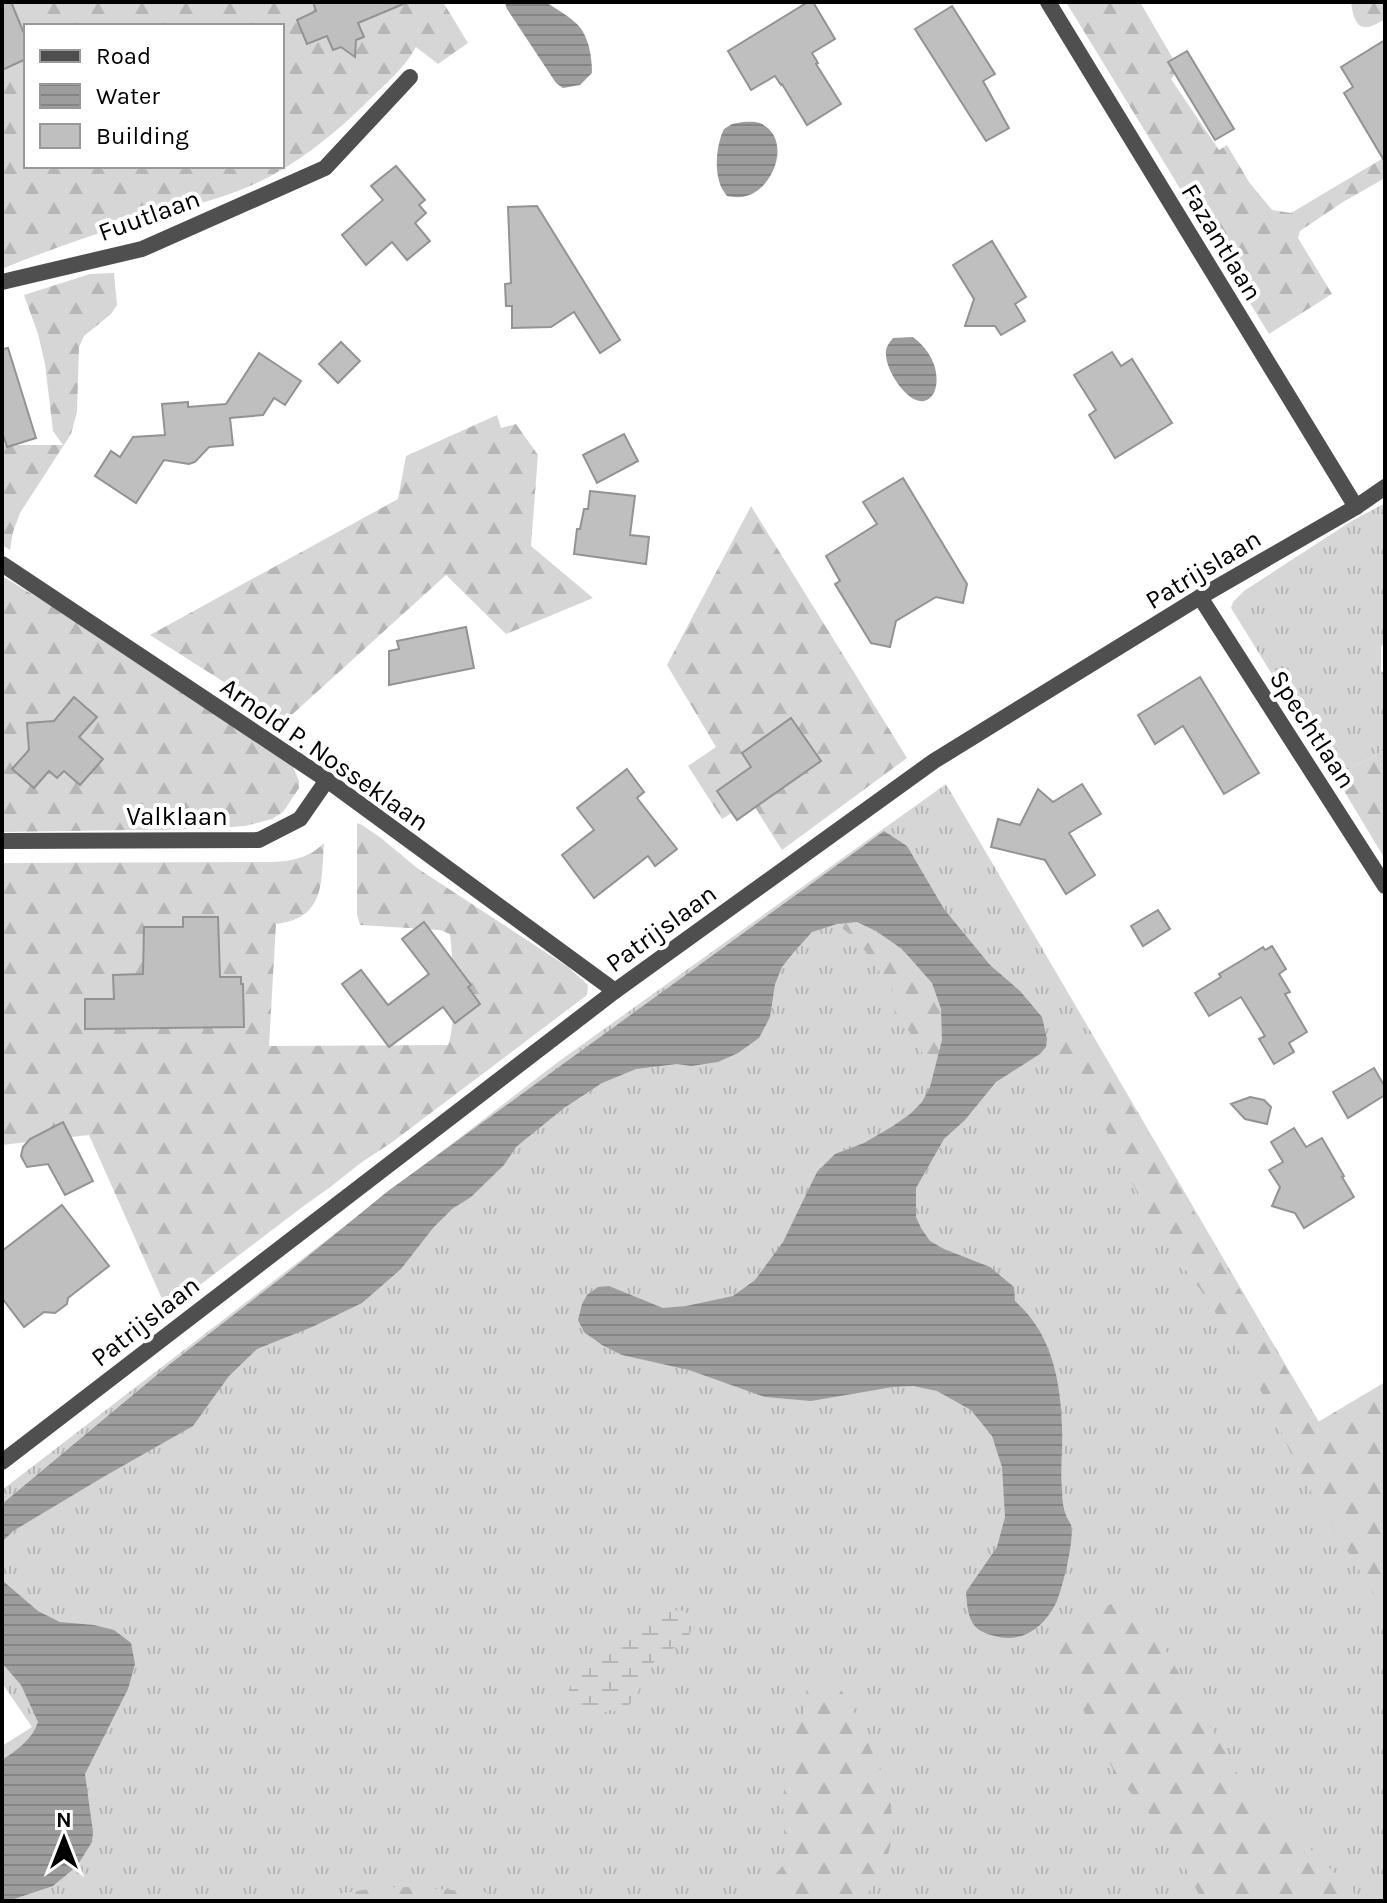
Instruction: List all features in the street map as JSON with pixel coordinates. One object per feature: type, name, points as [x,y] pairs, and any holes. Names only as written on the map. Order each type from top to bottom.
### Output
[{"type":"street","name":"Fazantlaan","points":[[1048,2],[1356,507]]},
{"type":"street","name":"Fuutlaan","points":[[2,282],[142,249],[325,168],[410,77]]},
{"type":"street","name":"Patrijslaan","points":[[2,1462],[615,991],[934,761],[1385,487]]},
{"type":"street","name":"Arnold P. Nosseklaan","points":[[2,564],[327,780],[615,991]]},
{"type":"street","name":"Spechtlaan","points":[[1200,597],[1385,886]]},
{"type":"street","name":"Valklaan","points":[[2,841],[259,840],[300,819],[327,780]]},
{"type":"green space","points":[[2,2],[443,2],[468,43],[438,64],[416,47],[394,76],[341,126],[284,168],[284,24],[24,24],[24,168],[284,168],[222,197],[51,250],[2,269]]},
{"type":"green space","points":[[1066,2],[1140,2],[1179,69],[1171,79],[1219,150],[1227,145],[1249,182],[1272,210],[1291,213],[1385,157],[1385,178],[1300,231],[1298,238],[1332,294],[1269,334]]},
{"type":"green space","points":[[1385,2],[1385,19],[1366,27],[1358,24],[1351,3]]},
{"type":"green space","points":[[114,273],[117,305],[111,314],[84,336],[79,347],[77,412],[71,434],[20,513],[10,550],[2,545],[2,445],[63,445],[53,431],[45,364],[24,295],[90,274]]},
{"type":"green space","points":[[497,415],[501,428],[516,424],[538,455],[531,546],[593,598],[506,634],[446,575],[285,721],[150,635],[398,499],[406,456]]},
{"type":"green space","points":[[1385,503],[1385,640],[1381,647],[1381,671],[1385,674],[1385,750],[1335,776],[1231,608],[1244,591],[1350,522]]},
{"type":"green space","points":[[751,506],[907,758],[782,850],[751,801],[722,819],[688,766],[716,747],[667,665]]},
{"type":"green space","points":[[2,576],[129,653],[290,760],[299,788],[283,812],[272,819],[245,826],[2,832]]},
{"type":"green space","points":[[1385,750],[1385,859],[1335,776]]},
{"type":"green space","points":[[946,784],[1385,1535],[1385,1901],[2,1901],[2,1746],[32,1727],[2,1683],[2,1490],[558,1062]]},
{"type":"green space","points":[[357,823],[417,868],[568,967],[588,985],[587,995],[167,1310],[89,1135],[2,1145],[2,863],[272,862],[300,858],[324,843],[318,896],[304,914],[276,924],[269,1046],[448,1045],[453,1006],[450,934],[440,930],[360,925],[357,914]]},
{"type":"green space","points":[[857,922],[907,954],[931,984],[942,1021],[934,1072],[909,1031],[895,1015],[892,989],[858,941],[837,924]]},
{"type":"green space","points":[[1091,1037],[1318,1422],[1385,1382],[1385,1612],[1298,1470],[1273,1413],[1235,1344],[1200,1289],[1159,1235],[1096,1107],[1047,1039]]},
{"type":"green space","points":[[1125,1595],[1163,1646],[1243,1783],[1354,1892],[1354,1901],[1202,1901],[1170,1837],[1116,1776],[1051,1641]]},
{"type":"green space","points":[[672,1610],[684,1611],[691,1616],[692,1625],[687,1640],[650,1666],[630,1704],[623,1709],[606,1712],[588,1709],[573,1700],[569,1689],[585,1665],[612,1653],[627,1633],[642,1621]]},
{"type":"green space","points":[[832,1674],[856,1716],[881,1772],[891,1805],[893,1833],[885,1868],[862,1901],[768,1901],[764,1888],[785,1863],[783,1796],[792,1743],[804,1712],[807,1686]]},
{"type":"green space","points":[[376,1888],[483,1892],[503,1901],[310,1901]]},
{"type":"water","points":[[546,2],[578,25],[587,41],[592,73],[580,85],[563,88],[556,83],[505,3]]},
{"type":"water","points":[[743,122],[760,123],[771,131],[778,152],[776,163],[765,184],[756,192],[741,197],[727,196],[720,186],[717,171],[720,141],[724,129]]},
{"type":"water","points":[[913,337],[929,355],[936,372],[933,395],[924,401],[905,392],[887,361],[886,350],[893,338]]},
{"type":"water","points":[[884,831],[907,846],[944,909],[990,965],[1020,991],[1042,1017],[1047,1039],[1046,1047],[1040,1054],[996,1082],[965,1120],[944,1139],[916,1188],[916,1217],[930,1241],[990,1267],[1014,1287],[1015,1301],[1038,1328],[1052,1359],[1061,1411],[1062,1500],[1072,1532],[1059,1596],[1051,1612],[1037,1627],[1021,1636],[1002,1638],[980,1630],[969,1614],[966,1592],[997,1547],[1005,1517],[1002,1467],[992,1436],[971,1410],[937,1391],[913,1386],[811,1401],[765,1397],[689,1370],[622,1355],[584,1332],[578,1320],[587,1295],[598,1287],[609,1286],[663,1308],[733,1296],[755,1280],[783,1242],[817,1172],[835,1154],[864,1143],[893,1126],[922,1102],[930,1087],[942,1040],[941,1009],[932,983],[902,949],[857,922],[812,932],[794,952],[782,967],[775,984],[770,1017],[759,1038],[718,1062],[636,1069],[602,1083],[564,1108],[516,1147],[504,1165],[471,1197],[452,1209],[401,1269],[362,1303],[257,1349],[229,1376],[193,1426],[13,1531],[2,1542],[2,1504],[170,1364],[388,1191]]},
{"type":"water","points":[[2,1577],[38,1611],[60,1622],[114,1630],[131,1643],[135,1664],[128,1689],[85,1774],[92,1842],[77,1866],[53,1886],[8,1901],[2,1901],[2,1760],[28,1739],[38,1722],[21,1685],[2,1663]]},
{"type":"building","points":[[2,2],[11,2],[24,33],[24,60],[2,70]]},
{"type":"building","points":[[313,2],[408,2],[358,23],[364,37],[356,40],[355,57],[341,47],[333,50],[327,36],[307,44],[297,20],[316,11]]},
{"type":"building","points":[[808,2],[813,2],[835,39],[812,53],[841,104],[807,125],[775,76],[751,90],[728,51]]},
{"type":"building","points":[[952,6],[995,74],[983,81],[1009,128],[986,141],[915,29]]},
{"type":"building","points":[[1385,40],[1385,162],[1344,93],[1353,87],[1341,67]]},
{"type":"building","points":[[1187,51],[1234,129],[1215,140],[1168,62]]},
{"type":"building","points":[[396,166],[425,200],[419,205],[426,213],[415,223],[430,241],[407,260],[392,242],[366,265],[342,235],[383,200],[371,186]]},
{"type":"building","points":[[537,206],[620,340],[600,353],[574,312],[551,327],[512,328],[512,306],[506,306],[505,284],[511,283],[508,207]]},
{"type":"building","points":[[992,241],[1026,297],[1015,304],[1025,321],[1001,335],[995,326],[965,326],[974,299],[953,265]]},
{"type":"building","points":[[341,342],[360,361],[338,383],[319,364]]},
{"type":"building","points":[[8,348],[36,438],[7,447],[2,432],[2,349]]},
{"type":"building","points":[[1112,352],[1121,366],[1132,359],[1172,423],[1115,458],[1089,415],[1096,410],[1074,375]]},
{"type":"building","points":[[259,353],[301,381],[285,405],[274,398],[263,415],[230,418],[233,445],[209,447],[189,464],[164,460],[136,503],[95,476],[111,451],[120,457],[133,437],[165,435],[162,404],[188,402],[188,407],[226,404]]},
{"type":"building","points":[[624,434],[638,461],[597,483],[583,455]]},
{"type":"building","points":[[903,478],[967,584],[963,603],[936,597],[896,621],[890,647],[871,643],[835,584],[840,581],[826,556],[877,524],[863,502]]},
{"type":"building","points":[[590,491],[635,496],[630,535],[649,537],[646,564],[574,554],[577,529],[580,529],[584,509],[588,509]]},
{"type":"building","points":[[466,627],[474,668],[389,685],[389,651],[399,649],[397,641]]},
{"type":"building","points":[[1200,677],[1259,773],[1224,794],[1183,726],[1155,744],[1138,715]]},
{"type":"building","points":[[74,697],[97,717],[79,737],[103,759],[80,785],[64,771],[57,778],[49,771],[34,788],[12,769],[29,750],[27,723],[54,721]]},
{"type":"building","points":[[791,718],[821,761],[737,820],[717,791],[751,767],[742,753]]},
{"type":"building","points":[[627,769],[644,792],[637,798],[677,849],[655,866],[648,856],[594,898],[562,855],[594,830],[577,808]]},
{"type":"building","points":[[1082,784],[1101,814],[1069,833],[1095,875],[1066,894],[1045,860],[991,847],[998,819],[1020,825],[1038,789],[1053,802]]},
{"type":"building","points":[[1158,910],[1170,929],[1143,946],[1131,926]]},
{"type":"building","points":[[183,917],[218,917],[220,977],[241,977],[244,1027],[85,1029],[85,999],[114,999],[113,975],[143,974],[144,927],[183,927]]},
{"type":"building","points":[[424,922],[471,985],[468,987],[480,1004],[455,1023],[443,1007],[389,1047],[342,984],[361,970],[388,1005],[429,974],[402,939]]},
{"type":"building","points":[[1272,946],[1286,969],[1279,974],[1290,992],[1285,994],[1307,1032],[1289,1043],[1294,1052],[1274,1064],[1259,1039],[1265,1036],[1241,997],[1209,1016],[1195,993],[1263,947],[1265,950]]},
{"type":"building","points":[[1374,1068],[1385,1087],[1385,1095],[1348,1118],[1333,1092]]},
{"type":"building","points":[[1250,1097],[1264,1100],[1271,1107],[1267,1124],[1245,1119],[1231,1104]]},
{"type":"building","points":[[63,1122],[93,1181],[65,1195],[48,1164],[27,1167],[21,1156],[23,1147],[30,1139]]},
{"type":"building","points":[[1294,1128],[1306,1147],[1322,1138],[1354,1197],[1304,1228],[1295,1213],[1272,1206],[1280,1187],[1269,1170],[1283,1162],[1271,1142]]},
{"type":"building","points":[[62,1205],[109,1266],[68,1298],[67,1304],[55,1313],[44,1312],[24,1327],[2,1298],[2,1251]]}]
